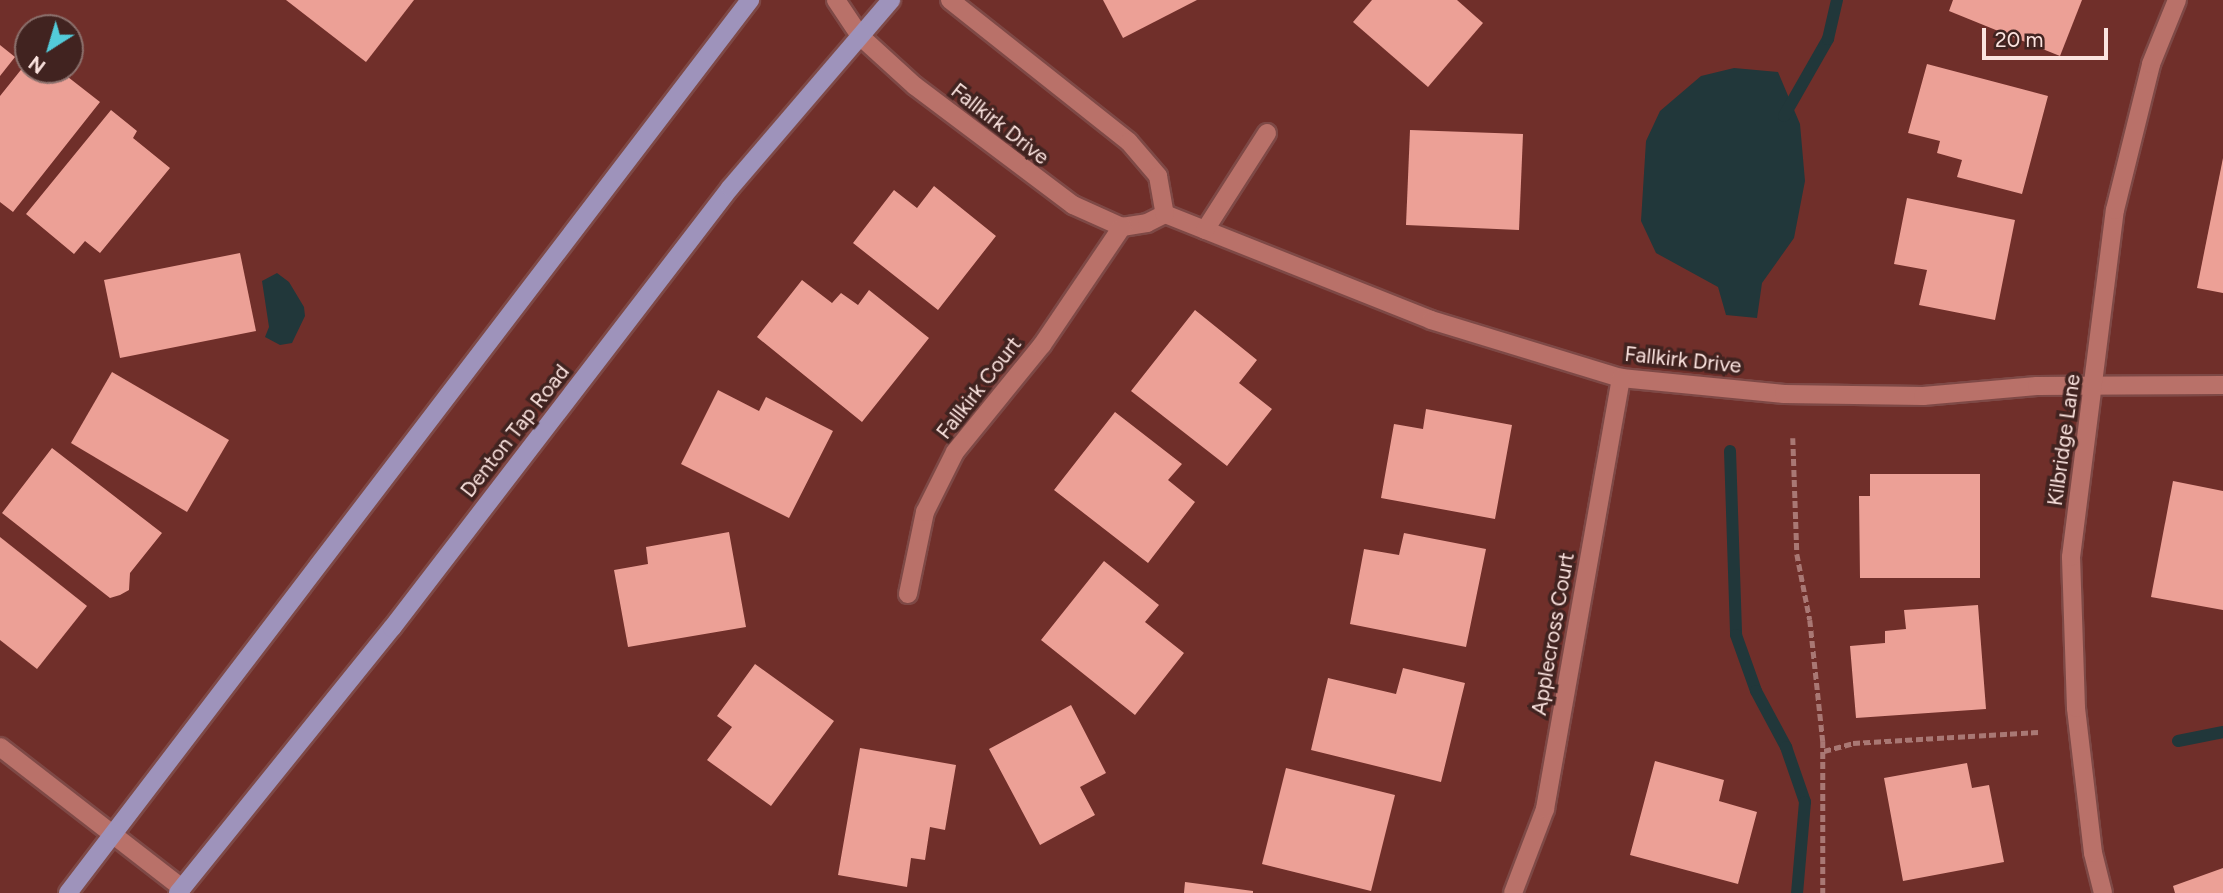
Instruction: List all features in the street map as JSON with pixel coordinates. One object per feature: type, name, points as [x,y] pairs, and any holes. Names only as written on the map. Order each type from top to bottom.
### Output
[{"type":"main road","points":[[68,893],[115,836],[334,542],[750,0]]},
{"type":"main road","name":"Denton Tap Road","points":[[180,891],[392,628],[730,188],[891,0]]},
{"type":"street","name":"Fallkirk Drive","points":[[836,0],[860,36],[915,86],[1040,184],[1073,205],[1122,227]]},
{"type":"street","points":[[950,0],[1129,142],[1158,176],[1165,214],[1147,223],[1122,227]]},
{"type":"street","name":"Kilbridge Lane","points":[[2104,893],[2093,853],[2076,708],[2071,556],[2095,384],[2115,210],[2151,64],[2176,0]]},
{"type":"street","points":[[1205,230],[1267,134]]},
{"type":"street","name":"Fallkirk Drive","points":[[1165,214],[1431,320],[1621,378],[1784,394],[1923,396],[2095,384],[2223,385]]},
{"type":"street","name":"Fallkirk Court","points":[[908,594],[925,512],[955,452],[1042,345],[1122,227]]},
{"type":"street","name":"Applecross Court","points":[[1513,893],[1545,809],[1621,378]]},
{"type":"street","points":[[0,747],[115,836],[180,891]]},
{"type":"path","points":[[1793,438],[1797,554],[1810,620],[1824,751],[1823,893]]},
{"type":"path","points":[[1824,751],[1853,743],[2040,732]]},
{"type":"water","points":[[1734,68],[1778,72],[1800,124],[1805,181],[1794,238],[1762,283],[1757,318],[1726,315],[1718,287],[1656,253],[1641,221],[1646,141],[1660,111],[1701,76]]},
{"type":"water","points":[[277,273],[289,282],[304,307],[305,316],[292,343],[280,345],[265,337],[269,327],[262,281]]},
{"type":"building","points":[[286,0],[414,0],[366,62]]},
{"type":"building","points":[[1103,0],[1197,0],[1123,38]]},
{"type":"building","points":[[1372,0],[1457,0],[1483,23],[1428,87],[1353,22]]},
{"type":"building","points":[[1953,0],[2082,0],[2060,56],[1949,11]]},
{"type":"building","points":[[0,45],[14,58],[0,76]]},
{"type":"building","points":[[1927,64],[2048,96],[2022,194],[1957,177],[1962,160],[1937,153],[1940,141],[1908,133]]},
{"type":"building","points":[[14,78],[14,84],[77,84],[100,102],[13,212],[0,202],[0,96]]},
{"type":"building","points":[[111,110],[137,131],[133,138],[170,168],[100,253],[85,241],[74,254],[26,214]]},
{"type":"building","points":[[1410,130],[1523,134],[1519,230],[1406,225]]},
{"type":"building","points":[[2223,158],[2223,293],[2197,288]]},
{"type":"building","points":[[934,186],[996,236],[938,310],[853,243],[894,190],[917,208]]},
{"type":"building","points":[[1907,198],[2015,220],[1995,320],[1919,305],[1927,270],[1894,264]]},
{"type":"building","points":[[240,253],[256,331],[120,358],[104,280]]},
{"type":"building","points":[[802,280],[832,303],[841,293],[858,305],[869,290],[929,338],[862,422],[757,337]]},
{"type":"building","points":[[1195,310],[1257,360],[1239,383],[1272,409],[1227,466],[1131,391]]},
{"type":"building","points":[[112,372],[229,440],[187,512],[71,443]]},
{"type":"building","points":[[718,390],[759,411],[766,397],[833,431],[789,518],[681,464]]},
{"type":"building","points":[[1426,409],[1512,425],[1495,519],[1381,498],[1394,424],[1423,429]]},
{"type":"building","points":[[1115,412],[1182,464],[1168,480],[1195,502],[1148,563],[1054,490]]},
{"type":"building","points":[[52,448],[162,533],[130,573],[129,590],[120,595],[110,598],[2,513]]},
{"type":"building","points":[[1870,474],[1980,474],[1980,578],[1860,578],[1859,496],[1870,496]]},
{"type":"building","points":[[2173,481],[2223,491],[2223,610],[2151,597]]},
{"type":"building","points":[[729,532],[746,627],[628,647],[614,570],[648,564],[646,547]]},
{"type":"building","points":[[1404,533],[1486,549],[1466,647],[1350,624],[1364,549],[1399,555]]},
{"type":"building","points":[[0,537],[87,606],[37,669],[0,640]]},
{"type":"building","points":[[1104,561],[1159,605],[1145,622],[1184,653],[1135,715],[1041,640]]},
{"type":"building","points":[[1978,605],[1986,709],[1856,718],[1850,646],[1885,643],[1885,631],[1906,629],[1904,610]]},
{"type":"building","points":[[755,664],[834,721],[771,806],[707,760],[732,727],[717,716]]},
{"type":"building","points":[[1403,668],[1465,683],[1441,782],[1311,750],[1328,678],[1396,694]]},
{"type":"building","points":[[1071,705],[1106,773],[1080,787],[1095,815],[1040,845],[989,749]]},
{"type":"building","points":[[860,748],[956,765],[945,830],[930,827],[925,860],[911,858],[907,887],[838,875]]},
{"type":"building","points":[[1655,761],[1724,780],[1719,801],[1757,812],[1738,884],[1630,855]]},
{"type":"building","points":[[1967,763],[1972,788],[1989,785],[2004,862],[1903,881],[1884,778]]},
{"type":"building","points":[[1286,768],[1395,795],[1371,891],[1262,864]]},
{"type":"building","points":[[2223,868],[2223,893],[2175,893],[2173,886]]},
{"type":"building","points":[[1185,882],[1253,891],[1253,893],[1184,893]]},
{"type":"waterway","points":[[1784,116],[1828,39],[1837,0]]},
{"type":"waterway","points":[[1730,451],[1736,635],[1756,691],[1786,747],[1805,802],[1797,893]]},
{"type":"waterway","points":[[2178,741],[2223,732]]}]
